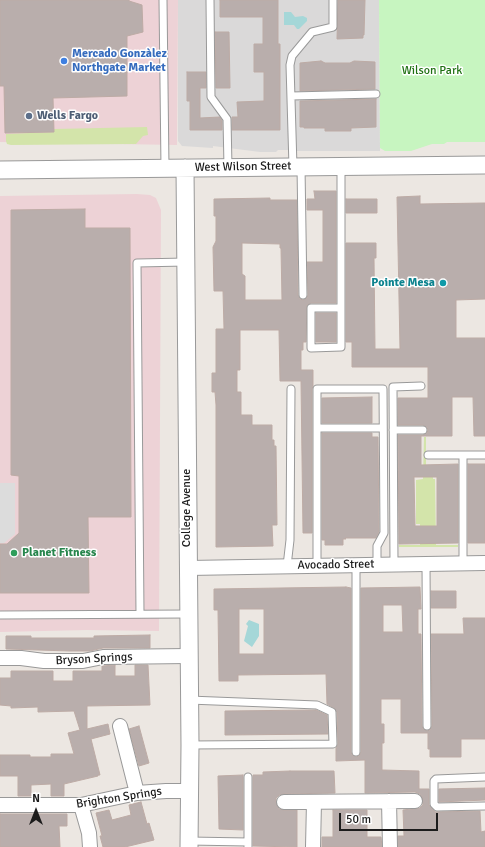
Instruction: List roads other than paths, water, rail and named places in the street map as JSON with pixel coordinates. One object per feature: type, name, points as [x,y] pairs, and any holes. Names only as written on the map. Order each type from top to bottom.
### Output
[{"type":"street","name":"West Wilson Street","points":[[0,170],[485,165]]},
{"type":"street","name":"College Avenue","points":[[185,168],[188,656],[190,745],[189,844]]},
{"type":"street","name":"Avocado Street","points":[[188,568],[485,563]]},
{"type":"street","name":"Bryson Springs","points":[[0,658],[21,658],[44,662],[83,661],[103,657],[188,656]]},
{"type":"street","points":[[120,726],[137,793]]},
{"type":"street","name":"Brighton Springs","points":[[0,805],[81,806],[137,793],[189,791]]},
{"type":"street","points":[[389,801],[390,847]]},
{"type":"street","points":[[284,802],[415,801]]},
{"type":"street","points":[[314,802],[314,847]]},
{"type":"street","points":[[81,806],[90,833],[90,847]]},
{"type":"lane","points":[[163,0],[165,168]]},
{"type":"lane","points":[[210,0],[211,97],[227,119],[228,168]]},
{"type":"lane","points":[[303,295],[297,167],[290,65],[292,56],[312,32],[333,27],[333,0]]},
{"type":"lane","points":[[291,96],[376,94]]},
{"type":"lane","points":[[341,166],[341,308],[341,347],[311,348],[311,308],[341,308]]},
{"type":"lane","points":[[140,614],[137,263],[186,262]]},
{"type":"lane","points":[[394,564],[393,387],[421,386]]},
{"type":"lane","points":[[287,566],[290,540],[291,389]]},
{"type":"lane","points":[[317,565],[317,389],[383,389],[384,533],[376,546],[377,564]]},
{"type":"lane","points":[[317,428],[383,428]]},
{"type":"lane","points":[[393,430],[423,430]]},
{"type":"lane","points":[[463,454],[463,564]]},
{"type":"lane","points":[[428,455],[485,454]]},
{"type":"lane","points":[[426,564],[427,726]]},
{"type":"lane","points":[[356,565],[356,752]]},
{"type":"lane","points":[[0,615],[188,614]]},
{"type":"lane","points":[[189,700],[316,704],[332,712],[333,744],[190,745]]},
{"type":"lane","points":[[189,844],[248,844],[248,777]]},
{"type":"lane","points":[[485,777],[436,779],[434,781],[434,804],[437,807],[485,806]]},
{"type":"water","points":[[284,12],[291,12],[295,17],[303,16],[307,18],[307,21],[299,29],[297,29],[294,25],[284,25]]},
{"type":"water","points":[[249,620],[259,624],[259,636],[252,647],[244,641],[248,626],[246,624]]},
{"type":"place","name":"Mercado Gonzàlez Northgate Market","points":[[64,61]]},
{"type":"place","name":"Wells Fargo","points":[[29,116]]},
{"type":"place","name":"Pointe Mesa","points":[[443,283]]},
{"type":"place","name":"Planet Fitness","points":[[14,553]]},
{"type":"park label","name":"Wilson Park","points":[[432,71]]}]
